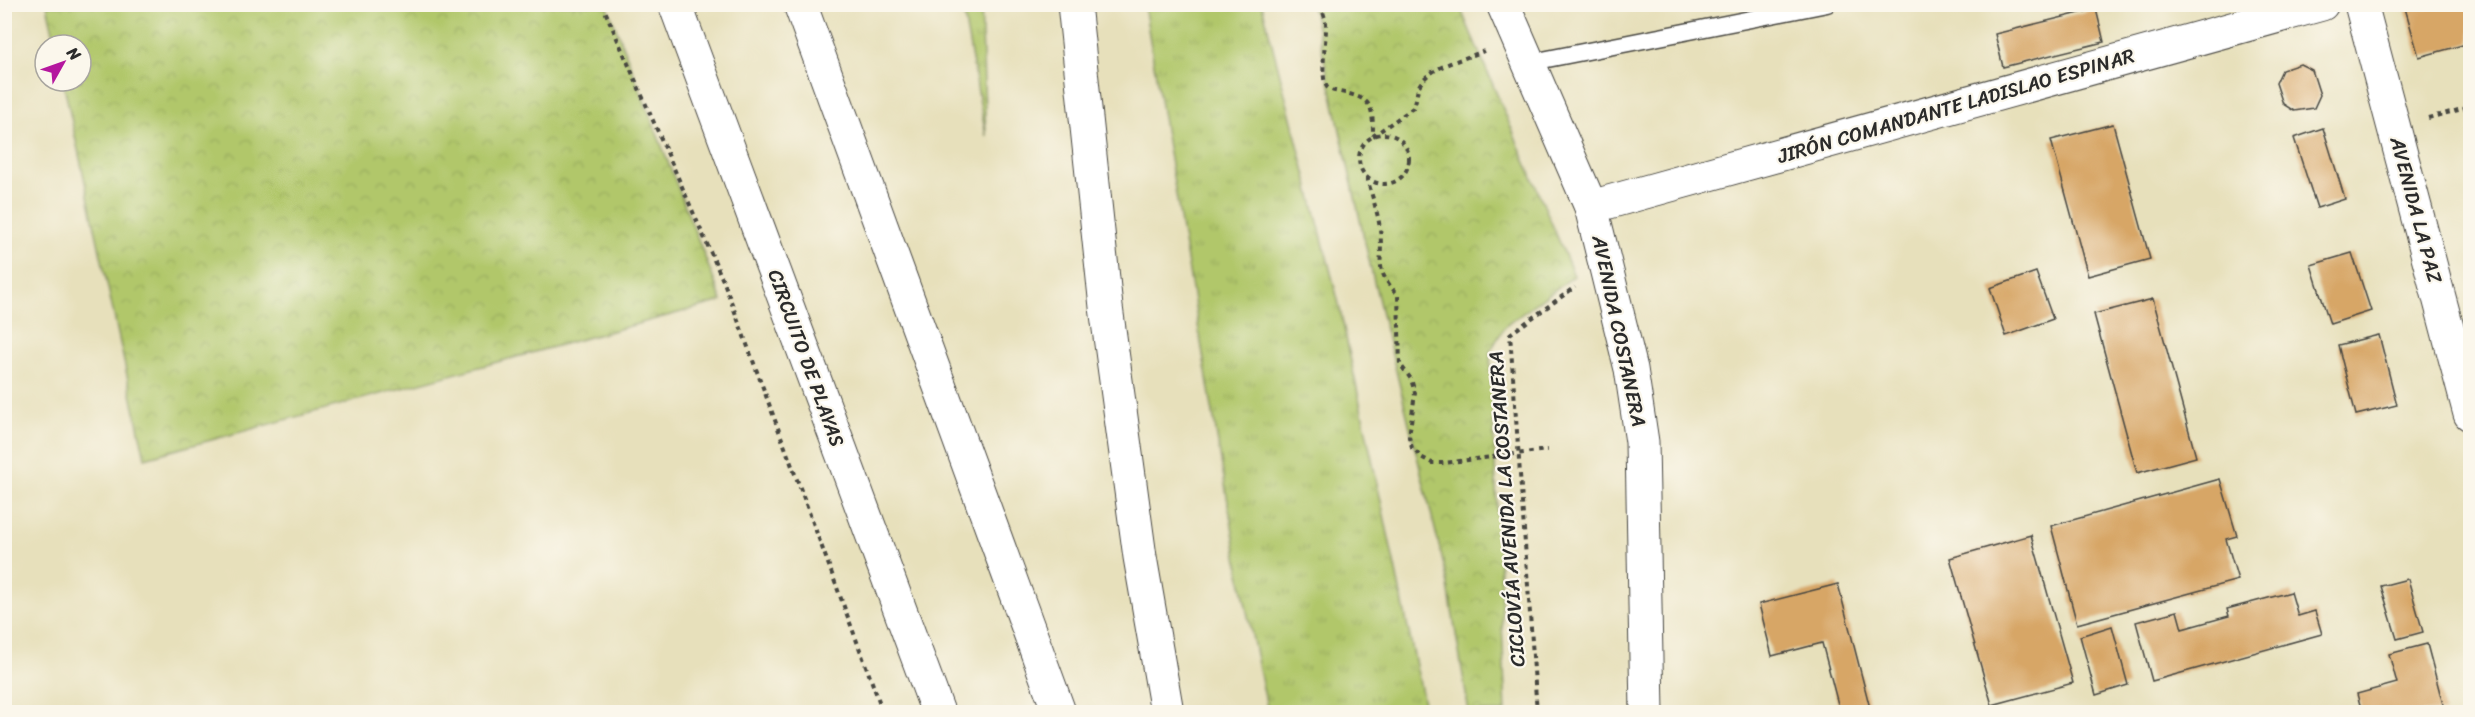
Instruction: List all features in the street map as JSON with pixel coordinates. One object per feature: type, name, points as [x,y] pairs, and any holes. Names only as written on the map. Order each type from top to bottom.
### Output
[{"type":"main road","name":"CIRCUITO DE PLAYAS","points":[[675,4],[938,712]]},
{"type":"main road","points":[[800,4],[1059,712]]},
{"type":"main road","points":[[1074,4],[1106,308],[1140,557],[1167,712]]},
{"type":"main road","name":"AVENIDA COSTANERA","points":[[1503,4],[1521,51],[1591,207],[1631,369],[1642,442],[1647,712]]},
{"type":"main road","name":"JIRÓN COMANDANTE LADISLAO ESPINAR","points":[[1591,207],[2322,4]]},
{"type":"main road","name":"AVENIDA LA PAZ","points":[[2361,4],[2470,414]]},
{"type":"lane","points":[[1521,51],[1774,10],[1827,4]]},
{"type":"path","points":[[602,4],[725,285],[883,712]]},
{"type":"path","points":[[1321,4],[1326,23],[1323,77],[1326,86],[1332,90],[1358,95],[1368,101],[1373,113],[1373,136]]},
{"type":"path","points":[[1373,136],[1388,134],[1402,142],[1408,158],[1404,173],[1391,182],[1382,183],[1368,177],[1362,171],[1359,156],[1361,148],[1373,136],[1413,108],[1417,102],[1419,87],[1429,73],[1521,51]]},
{"type":"path","points":[[2394,127],[2470,107]]},
{"type":"path","points":[[1368,177],[1380,228],[1381,271],[1384,280],[1398,295],[1400,364],[1411,378],[1415,393],[1409,437],[1412,448],[1432,463],[1547,450]]},
{"type":"path","name":"CICLOVÍA AVENIDA LA COSTANERA","points":[[1537,712],[1510,334],[1576,286]]},
{"type":"green space","points":[[47,5],[607,5],[722,301],[145,458],[66,93],[93,93],[93,33],[53,33]]},
{"type":"green space","points":[[962,5],[981,5],[986,136]]},
{"type":"green space","points":[[1144,5],[1262,5],[1338,300],[1426,712],[1268,712],[1244,597]]},
{"type":"green space","points":[[1312,5],[1459,5],[1574,276],[1505,326],[1490,352],[1506,712],[1469,712],[1446,574],[1371,269]]},
{"type":"building","points":[[2418,4],[2470,4],[2470,43],[2419,57],[2405,8]]},
{"type":"building","points":[[2096,9],[2104,42],[2003,67],[1995,34]]},
{"type":"building","points":[[2300,64],[2312,70],[2320,95],[2314,108],[2294,111],[2283,104],[2276,83],[2282,70]]},
{"type":"building","points":[[2113,124],[2150,259],[2088,276],[2051,140]]},
{"type":"building","points":[[2323,128],[2345,199],[2317,208],[2294,138]]},
{"type":"building","points":[[2352,253],[2371,311],[2330,324],[2311,265]]},
{"type":"building","points":[[2036,272],[2053,319],[2006,336],[1990,288]]},
{"type":"building","points":[[2153,299],[2196,457],[2137,473],[2094,314]]},
{"type":"building","points":[[2379,335],[2397,405],[2356,415],[2338,345]]},
{"type":"building","points":[[2220,479],[2237,536],[2226,539],[2238,580],[2077,624],[2051,526]]},
{"type":"building","points":[[2031,535],[2073,683],[1992,705],[1950,558]]},
{"type":"building","points":[[2408,579],[2423,632],[2397,639],[2381,586]]},
{"type":"building","points":[[1838,584],[1871,712],[1840,712],[1822,643],[1772,656],[1759,604]]},
{"type":"building","points":[[2291,592],[2298,616],[2315,611],[2322,634],[2152,681],[2136,622],[2177,611],[2182,629],[2229,616],[2227,609]]},
{"type":"building","points":[[2112,626],[2128,685],[2096,695],[2080,636]]},
{"type":"building","points":[[2427,644],[2445,712],[2362,712],[2357,694],[2397,683],[2389,654]]}]
